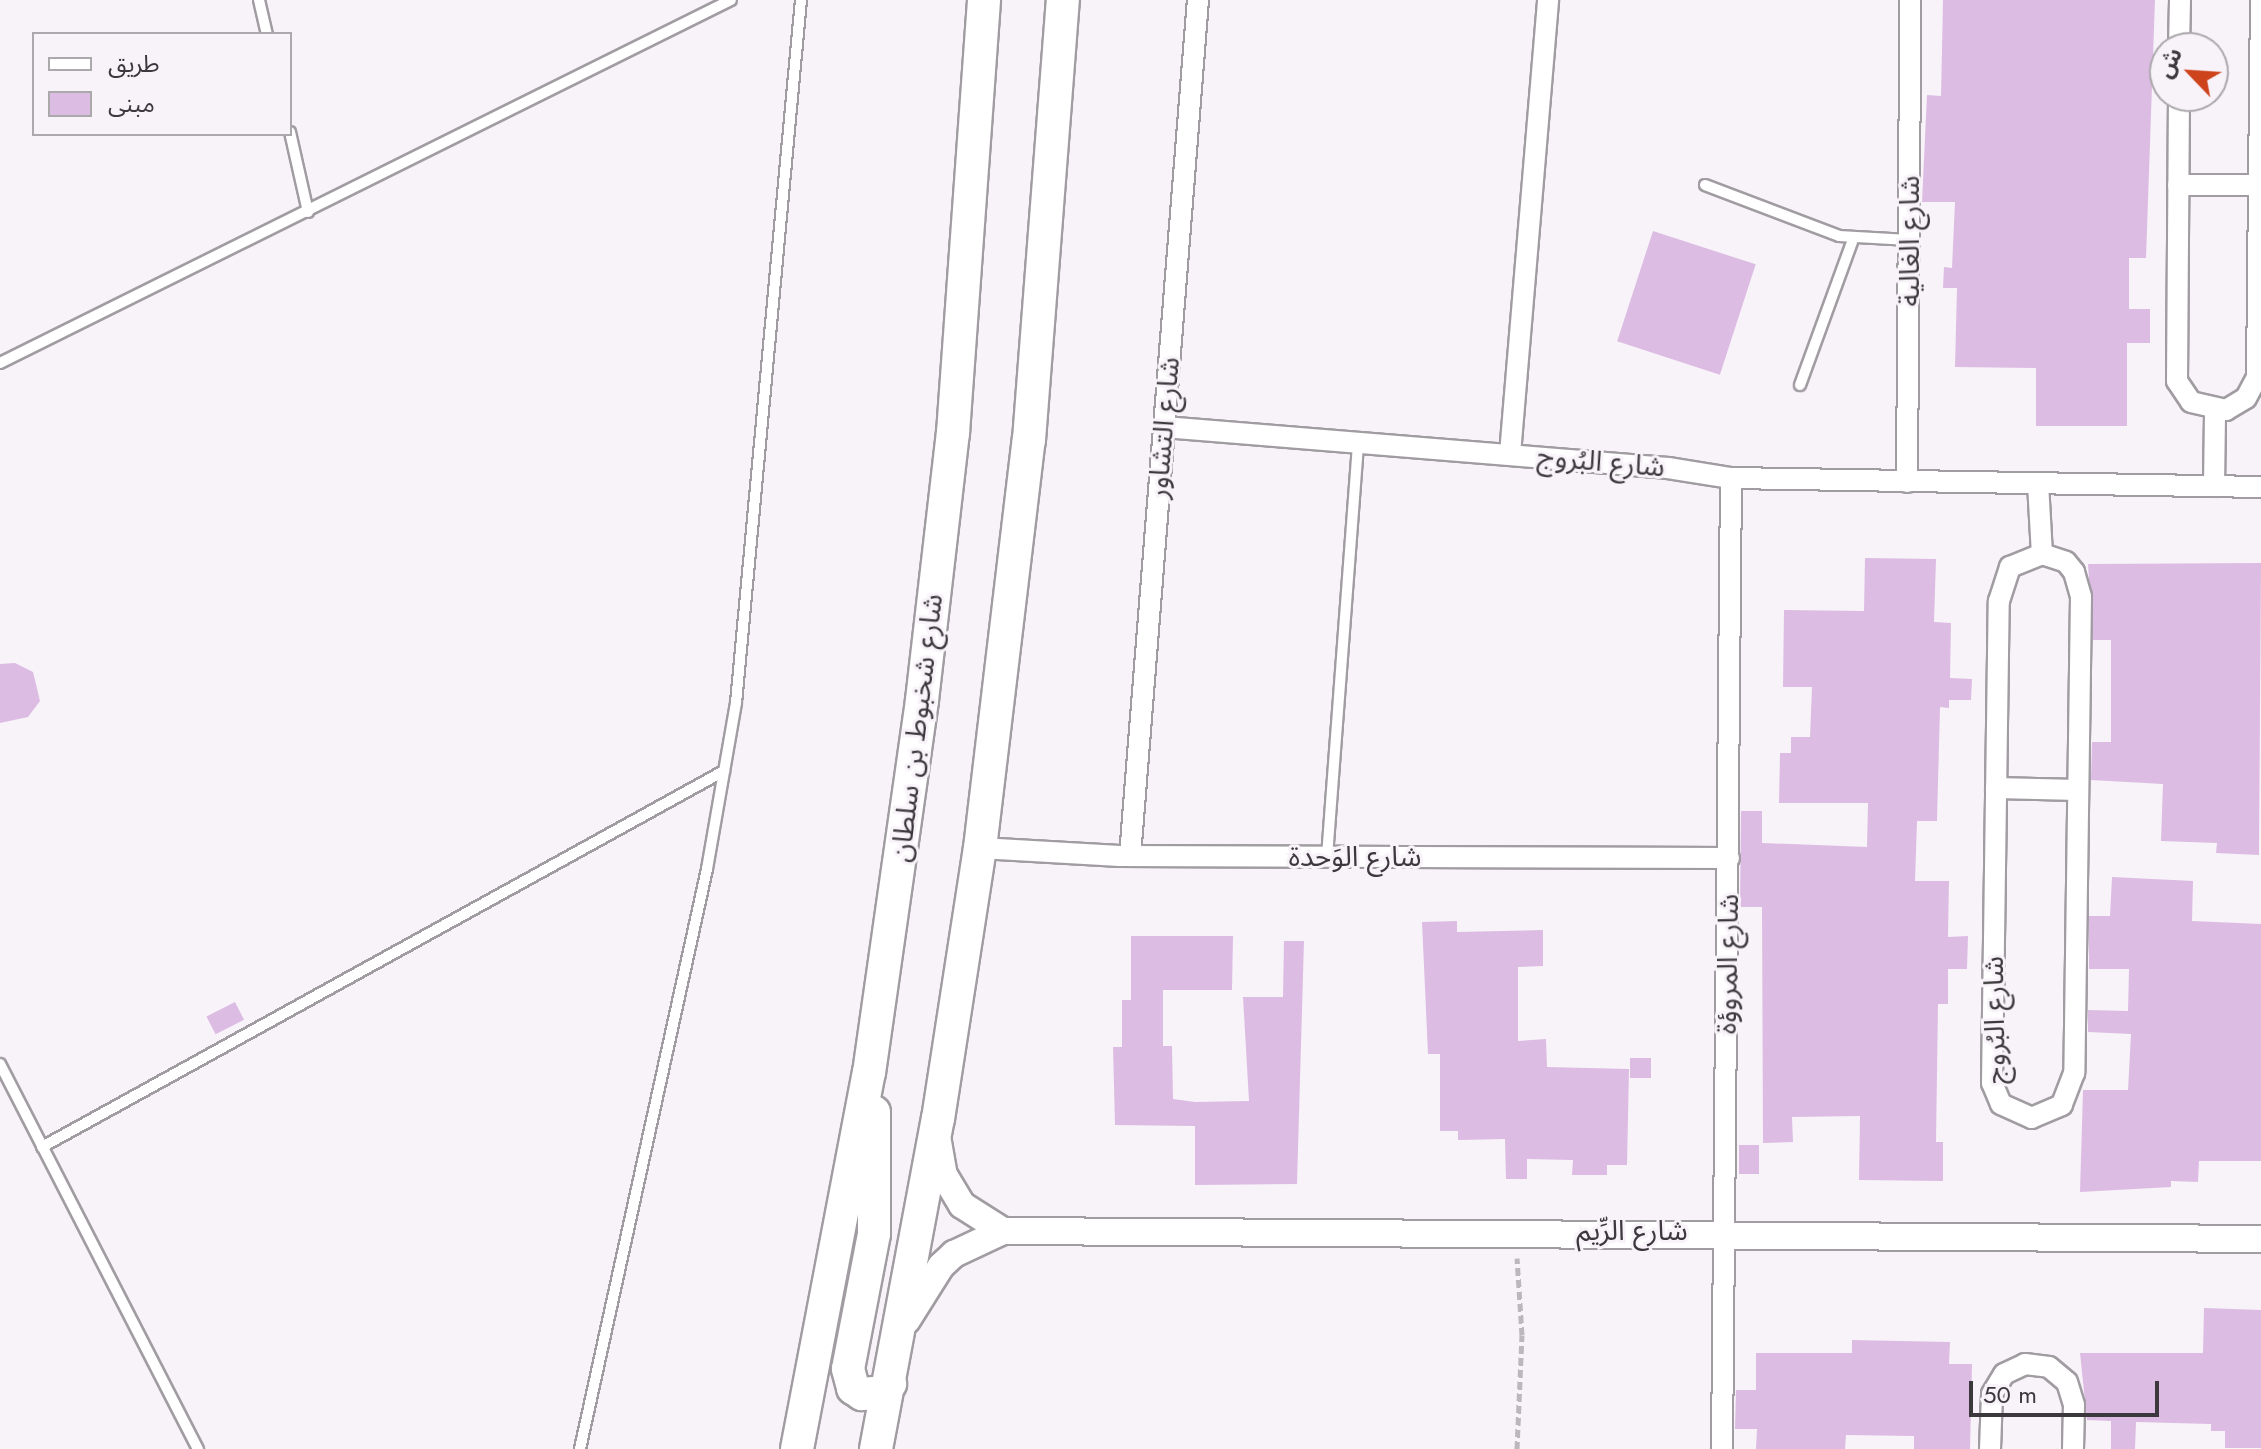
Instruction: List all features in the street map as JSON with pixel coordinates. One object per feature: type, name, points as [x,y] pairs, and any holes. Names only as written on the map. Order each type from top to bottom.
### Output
[{"type":"main road","name":"شارع شخبوط بن سلطان","points":[[797,1449],[869,1073],[920,716],[953,433],[984,0]]},
{"type":"main road","points":[[876,1449],[938,1119],[980,848],[1029,440],[1063,0]]},
{"type":"main road","points":[[869,1073],[877,1193],[848,1379],[862,1394],[883,1392],[893,1368]]},
{"type":"street","name":"شارع التشاور","points":[[1130,856],[1198,0]]},
{"type":"street","points":[[1510,454],[1548,1],[1527,0]]},
{"type":"street","name":"شارع الغالية","points":[[1907,482],[1910,0]]},
{"type":"street","points":[[2179,32],[2180,0]]},
{"type":"street","points":[[2179,112],[2177,381],[2191,402],[2215,411],[2246,398],[2257,377],[2261,0]]},
{"type":"street","points":[[2178,185],[2259,185]]},
{"type":"street","points":[[2214,486],[2215,411]]},
{"type":"street","name":"شارع البُروج","points":[[1164,427],[1510,454],[1731,478],[2261,487]]},
{"type":"street","name":"شارع المروؤة","points":[[1722,1449],[1731,478]]},
{"type":"street","points":[[2038,483],[2042,554]]},
{"type":"street","name":"شارع البُروج","points":[[2042,554],[2066,562],[2079,584],[2073,1084],[2062,1105],[2032,1118],[2010,1111],[1992,1083],[1996,788],[2000,589],[2010,567],[2042,554]]},
{"type":"street","points":[[1996,788],[2078,790]]},
{"type":"street","name":"شارع الوَحدة","points":[[980,848],[1130,856],[1729,858]]},
{"type":"street","points":[[938,1119],[938,1154],[952,1191],[977,1218],[1003,1231]]},
{"type":"street","name":"شارع الرِّيم","points":[[893,1368],[912,1304],[941,1266],[954,1254],[1003,1231],[1724,1231],[2261,1239]]},
{"type":"street","points":[[1990,1449],[1996,1383],[2014,1367],[2037,1364],[2059,1373],[2072,1393],[2073,1449]]},
{"type":"lane","points":[[259,0],[267,32]]},
{"type":"lane","points":[[0,363],[731,0]]},
{"type":"lane","points":[[580,1449],[736,703],[801,0]]},
{"type":"lane","points":[[291,136],[308,212]]},
{"type":"lane","points":[[1705,185],[1853,239],[1910,240]]},
{"type":"lane","points":[[1800,385],[1853,239]]},
{"type":"lane","points":[[1327,857],[1358,442]]},
{"type":"lane","points":[[42,1147],[724,771]]},
{"type":"lane","points":[[0,1064],[198,1449]]},
{"type":"path","points":[[1516,1231],[1522,1335],[1517,1449]]},
{"type":"building","points":[[1943,0],[2155,0],[2154,32],[2149,32],[2151,112],[2146,258],[2129,258],[2129,309],[2150,309],[2150,343],[2127,343],[2127,426],[2036,426],[2036,368],[1955,367],[1957,288],[1943,288],[1944,267],[1952,268],[1955,202],[1922,202],[1927,95],[1941,96]]},
{"type":"building","points":[[1653,231],[1756,264],[1720,375],[1617,341]]},
{"type":"building","points":[[1865,558],[1936,559],[1934,622],[1951,623],[1950,678],[1972,679],[1971,700],[1949,700],[1949,708],[1940,707],[1937,821],[1917,821],[1915,881],[1949,881],[1948,937],[1968,936],[1967,969],[1948,969],[1948,1004],[1938,1004],[1936,1142],[1943,1142],[1943,1181],[1859,1180],[1860,1116],[1792,1117],[1793,1142],[1763,1143],[1762,907],[1740,907],[1741,811],[1762,811],[1762,843],[1867,847],[1868,803],[1779,803],[1780,753],[1791,753],[1791,737],[1810,737],[1812,687],[1783,687],[1784,610],[1864,611]]},
{"type":"building","points":[[2261,563],[2259,855],[2216,853],[2217,843],[2161,841],[2163,784],[2091,780],[2092,742],[2111,742],[2111,640],[2093,640],[2088,564]]},
{"type":"building","points":[[15,663],[33,672],[40,701],[28,717],[0,723],[0,664]]},
{"type":"building","points":[[2112,877],[2193,881],[2192,921],[2261,924],[2261,1161],[2199,1161],[2198,1182],[2171,1181],[2171,1187],[2080,1192],[2083,1090],[2128,1090],[2131,1034],[2088,1032],[2088,1010],[2128,1011],[2129,969],[2089,969],[2089,916],[2110,916]]},
{"type":"building","points":[[1457,921],[1457,932],[1543,930],[1543,966],[1518,967],[1518,1041],[1546,1039],[1547,1067],[1629,1069],[1627,1165],[1607,1165],[1607,1175],[1572,1175],[1573,1160],[1527,1159],[1527,1179],[1506,1179],[1505,1139],[1458,1140],[1458,1131],[1440,1131],[1440,1054],[1428,1054],[1422,922]]},
{"type":"building","points":[[1131,936],[1233,936],[1232,990],[1163,990],[1163,1046],[1172,1046],[1173,1099],[1195,1102],[1249,1101],[1243,997],[1283,997],[1284,941],[1304,941],[1297,1184],[1195,1185],[1195,1126],[1115,1125],[1113,1047],[1122,1047],[1122,1000],[1131,1000]]},
{"type":"building","points":[[235,1002],[244,1020],[216,1034],[206,1017]]},
{"type":"building","points":[[1630,1058],[1651,1058],[1651,1078],[1630,1078]]},
{"type":"building","points":[[1739,1145],[1759,1145],[1759,1174],[1739,1174]]},
{"type":"building","points":[[2204,1308],[2261,1310],[2261,1448],[2225,1448],[2225,1431],[2211,1431],[2211,1424],[2136,1422],[2135,1449],[2111,1449],[2111,1421],[2087,1420],[2080,1353],[2203,1353]]},
{"type":"building","points":[[1852,1340],[1950,1342],[1949,1364],[1972,1364],[1970,1449],[1914,1449],[1914,1436],[1846,1435],[1845,1449],[1756,1449],[1757,1429],[1735,1429],[1736,1390],[1756,1390],[1756,1353],[1852,1353]]}]
